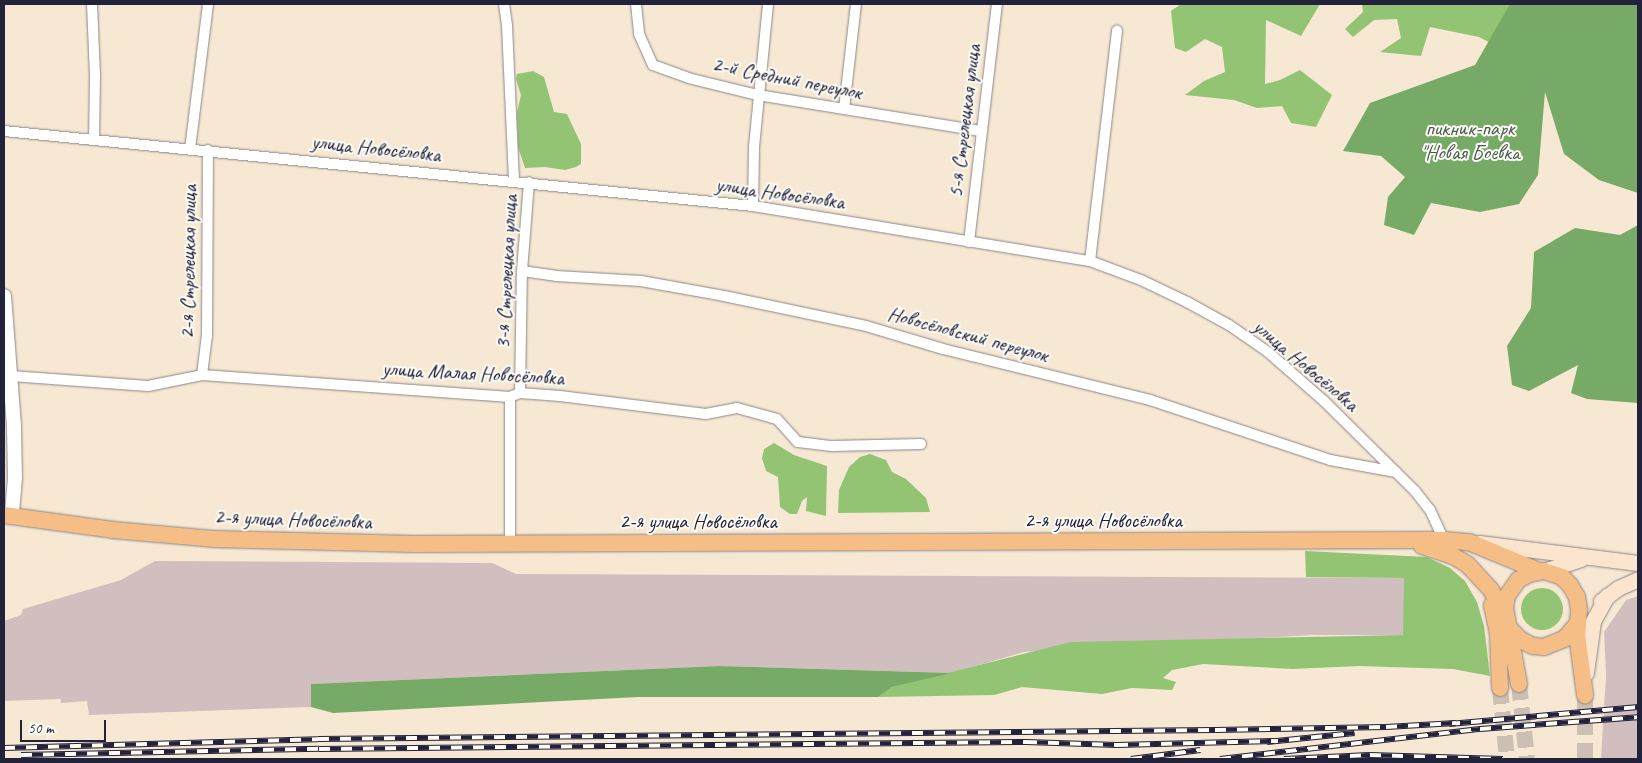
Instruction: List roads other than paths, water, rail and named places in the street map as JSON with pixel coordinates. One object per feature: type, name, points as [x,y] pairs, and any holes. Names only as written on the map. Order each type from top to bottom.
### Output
[{"type":"main road","name":"2-я улица Новосёловка","points":[[8,515],[113,530],[212,539],[414,544],[1444,540],[1638,563]]},
{"type":"main road","name":"2-я улица Новосёловка","points":[[1393,541],[1438,550],[1467,564],[1491,590],[1508,624]]},
{"type":"main road","name":"2-я улица Новосёловка","points":[[1469,542],[1541,571]]},
{"type":"main road","points":[[1519,684],[1505,608],[1507,596],[1512,586],[1529,574],[1568,562],[1597,558]]},
{"type":"main road","points":[[1541,571],[1562,577],[1570,585],[1577,597],[1577,635],[1585,695]]},
{"type":"main road","points":[[1477,574],[1488,594],[1494,612],[1500,661],[1500,688]]},
{"type":"main road","points":[[1508,624],[1521,640],[1533,646],[1544,647],[1564,639],[1607,596],[1638,579]]},
{"type":"main road","points":[[1585,695],[1589,635],[1592,621],[1607,596]]},
{"type":"street","points":[[92,4],[95,76],[94,139]]},
{"type":"street","points":[[190,148],[208,4]]},
{"type":"street","name":"3-я Стрелецкая улица","points":[[504,4],[507,26],[514,180]]},
{"type":"street","name":"2-й Средний переулок","points":[[636,4],[639,34],[653,65],[688,78],[758,96],[980,131]]},
{"type":"street","points":[[753,206],[758,96],[768,4]]},
{"type":"street","points":[[844,109],[856,4]]},
{"type":"street","name":"5-я Стрелецкая улица","points":[[969,242],[980,131],[997,4]]},
{"type":"street","points":[[1090,261],[1117,31]]},
{"type":"street","name":"улица Новосёловка","points":[[4,131],[514,180],[753,206],[1090,261],[1180,298],[1237,330],[1268,352],[1324,401],[1397,472],[1430,510],[1444,540]]},
{"type":"street","name":"2-я Стрелецкая улица","points":[[202,375],[207,337],[208,150]]},
{"type":"street","name":"3-я Стрелецкая улица","points":[[510,544],[515,395],[529,182]]},
{"type":"street","name":"Новосёловский переулок","points":[[522,271],[556,276],[641,281],[724,296],[866,326],[943,349],[1150,400],[1330,460],[1397,472]]},
{"type":"street","points":[[4,296],[12,376],[15,478],[8,515]]},
{"type":"street","name":"улица Малая Новосёловка","points":[[12,376],[148,386],[202,375],[515,395],[560,396],[706,414],[737,408],[777,419],[798,442],[832,446],[922,444]]},
{"type":"tunnel","points":[[1519,684],[1527,759]]},
{"type":"tunnel","points":[[1500,688],[1507,759]]},
{"type":"tunnel","points":[[1585,695],[1585,759]]},
{"type":"railway","points":[[1449,724],[1638,707]]},
{"type":"railway","points":[[1220,759],[1480,729],[1638,717]]},
{"type":"railway","points":[[4,748],[318,739],[1215,730],[1386,727],[1456,723]]},
{"type":"railway","points":[[1267,742],[1355,733]]},
{"type":"railway","points":[[21,755],[319,749],[1026,742],[1117,745],[1274,741]]},
{"type":"railway","points":[[1131,759],[1200,750]]},
{"type":"railway","points":[[1284,759],[1370,755],[1503,759]]},
{"type":"park label","name":"пикник-парк \"Новая Боевка","points":[[1470,140]]}]
